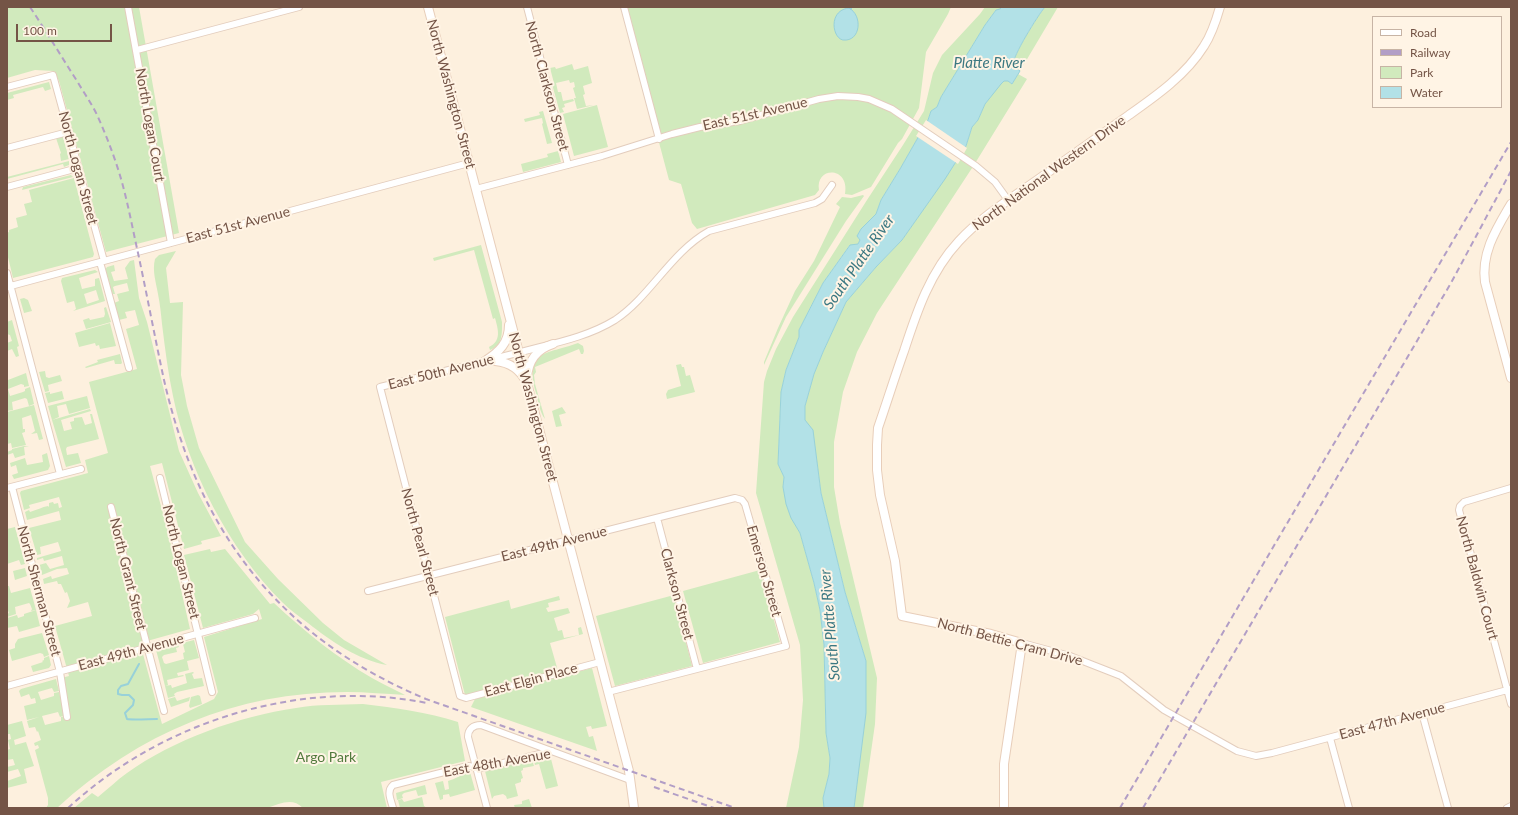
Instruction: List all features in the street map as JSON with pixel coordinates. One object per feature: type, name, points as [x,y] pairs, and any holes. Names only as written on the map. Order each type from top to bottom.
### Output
[{"type":"main road","name":"North Washington Street","points":[[428,7],[608,692],[630,780],[634,808]]},
{"type":"main road","name":"North National Western Drive","points":[[902,616],[895,561],[880,495],[876,444],[878,428],[925,291],[935,272],[959,240],[977,223],[1172,83],[1197,57],[1205,45],[1220,7]]},
{"type":"main road","points":[[1511,204],[1490,243],[1486,254],[1484,271],[1487,288],[1511,378]]},
{"type":"main road","points":[[485,361],[497,353],[504,344],[509,331],[509,314]]},
{"type":"main road","points":[[527,384],[528,370],[532,360],[541,350],[553,344]]},
{"type":"main road","points":[[485,361],[498,361],[510,365],[520,373],[527,384]]},
{"type":"main road","name":"North Bettie Cram Drive","points":[[902,616],[991,634],[1022,643]]},
{"type":"main road","points":[[1004,808],[1004,764],[1022,643]]},
{"type":"street","name":"North Logan Court","points":[[128,7],[171,243]]},
{"type":"street","points":[[136,50],[299,7]]},
{"type":"street","name":"North Clarkson Street","points":[[527,7],[568,165]]},
{"type":"street","points":[[624,7],[659,139]]},
{"type":"street","name":"North Logan Street","points":[[7,87],[53,74],[129,368]]},
{"type":"street","name":"East 51st Avenue","points":[[476,189],[568,165],[700,127],[740,121],[819,99],[838,96],[869,99],[881,103],[906,118],[976,166],[995,182],[1008,200]]},
{"type":"street","points":[[7,148],[68,132]]},
{"type":"street","name":"East 51st Avenue","points":[[9,286],[469,163]]},
{"type":"street","points":[[7,187],[78,168]]},
{"type":"street","name":"East 50th Avenue","points":[[380,387],[578,337],[614,320],[633,305],[681,252],[695,239],[709,231],[815,203],[822,198],[832,185]]},
{"type":"street","points":[[7,273],[9,286],[60,474]]},
{"type":"street","name":"North Pearl Street","points":[[380,387],[462,697]]},
{"type":"street","points":[[9,488],[80,469]]},
{"type":"street","name":"North Logan Street","points":[[160,478],[212,692]]},
{"type":"street","name":"North Sherman Street","points":[[9,488],[60,672],[67,717]]},
{"type":"street","name":"North Baldwin Court","points":[[1511,488],[1464,502],[1460,506],[1459,510],[1509,689],[1511,704]]},
{"type":"street","name":"East 49th Avenue","points":[[368,591],[735,498],[740,499]]},
{"type":"street","name":"Emerson Street","points":[[697,669],[786,646],[745,504],[740,499]]},
{"type":"street","name":"North Grant Street","points":[[111,507],[164,711]]},
{"type":"street","name":"Clarkson Street","points":[[657,518],[697,669]]},
{"type":"street","name":"East 49th Avenue","points":[[7,686],[256,618]]},
{"type":"street","name":"North Bettie Cram Drive","points":[[1022,643],[1070,656],[1121,676],[1164,710],[1237,751],[1256,756],[1272,754]]},
{"type":"street","name":"East Elgin Place","points":[[462,697],[466,698],[600,662]]},
{"type":"street","points":[[608,692],[697,669]]},
{"type":"street","name":"East 47th Avenue","points":[[1272,754],[1509,689]]},
{"type":"street","points":[[1422,712],[1448,808]]},
{"type":"street","points":[[487,808],[468,734],[471,728],[477,725],[552,751]]},
{"type":"street","points":[[1330,738],[1349,808]]},
{"type":"street","name":"East 48th Avenue","points":[[393,808],[389,792],[390,787],[393,785],[468,766],[483,768],[552,751],[630,780]]},
{"type":"street","points":[[1507,808],[1511,806]]},
{"type":"green space","points":[[7,7],[139,7],[179,233],[106,252],[59,81],[54,71],[35,70],[7,78]]},
{"type":"green space","points":[[623,7],[951,7],[926,52],[919,108],[902,139],[871,187],[852,195],[845,194],[845,185],[842,178],[838,174],[832,172],[827,173],[819,182],[819,190],[815,195],[697,229],[692,223],[681,184],[669,180]]},
{"type":"green space","points":[[985,7],[1001,7],[1000,9],[996,10],[985,25],[941,97],[937,107],[931,111],[928,120],[881,200],[876,214],[861,229],[857,236],[860,240],[858,244],[849,246],[823,283],[799,330],[799,337],[786,370],[781,392],[778,464],[784,477],[783,487],[792,518],[800,533],[820,610],[824,645],[826,733],[830,758],[829,774],[823,798],[824,808],[786,808],[799,747],[803,700],[800,645],[756,493],[764,382],[776,349],[793,317],[924,111],[933,73],[942,55]]},
{"type":"green space","points":[[1045,7],[1058,7],[1020,71],[1013,65],[1014,61],[1026,36]]},
{"type":"green space","points":[[572,64],[574,70],[588,66],[592,83],[583,86],[585,94],[583,95],[586,106],[594,105],[577,109],[574,98],[576,98],[573,88],[575,87],[574,82],[570,83],[569,80],[556,83],[558,92],[561,92],[563,101],[573,99],[574,101],[564,104],[565,107],[562,108],[564,112],[560,113],[552,84],[554,83],[550,68],[555,67],[556,69]]},
{"type":"green space","points":[[1018,74],[1027,79],[974,165],[877,313],[857,352],[843,392],[834,442],[834,487],[840,523],[877,678],[875,724],[863,808],[854,808],[866,687],[866,661],[845,592],[821,493],[817,463],[805,420],[805,406],[814,373],[846,302],[902,240],[966,146],[972,127],[978,120],[985,104],[1000,84],[1004,81],[1008,81],[1012,84]]},
{"type":"green space","points":[[49,82],[51,89],[45,91],[43,87],[13,95],[14,98],[7,100],[7,93]]},
{"type":"green space","points":[[597,105],[608,147],[574,156],[563,114]]},
{"type":"green space","points":[[543,111],[552,143],[547,144],[542,118],[525,122],[524,119],[540,115],[539,112]]},
{"type":"green space","points":[[63,137],[69,159],[61,161],[61,153],[56,138]]},
{"type":"green space","points":[[558,151],[561,162],[523,172],[521,164],[548,157],[547,154]]},
{"type":"green space","points":[[69,161],[69,165],[64,167],[63,164],[7,179],[7,177]]},
{"type":"green space","points":[[71,175],[73,177],[22,190],[23,187]]},
{"type":"green space","points":[[74,178],[94,254],[93,257],[13,278],[7,253],[7,233],[9,230],[18,227],[16,218],[27,215],[24,204],[32,202],[29,190]]},
{"type":"green space","points":[[864,196],[846,221],[786,317],[764,365],[778,328],[795,291],[814,261],[840,207],[836,204],[842,197],[851,198]]},
{"type":"green space","points":[[481,245],[502,322],[502,335],[500,342],[490,350],[489,347],[496,341],[498,330],[495,318],[493,319],[474,250],[434,261],[433,258]]},
{"type":"green space","points":[[176,251],[166,268],[170,303],[183,302],[181,375],[187,406],[199,448],[245,542],[278,579],[323,623],[344,640],[387,665],[366,659],[345,649],[317,630],[285,605],[245,558],[213,507],[200,480],[180,424],[173,396],[167,360],[154,263],[155,259],[159,255]]},
{"type":"green space","points":[[134,260],[139,298],[147,322],[179,451],[198,493],[221,536],[201,541],[202,544],[184,549],[162,463],[150,466],[167,528],[190,629],[140,643],[162,724],[214,699],[218,692],[204,637],[262,619],[259,609],[253,614],[203,628],[184,555],[210,549],[211,552],[225,549],[270,604],[274,603],[297,624],[359,670],[405,695],[347,692],[306,694],[266,700],[228,709],[191,722],[156,738],[121,758],[88,781],[57,808],[46,808],[48,805],[48,798],[35,750],[39,748],[38,745],[35,746],[34,743],[41,740],[38,731],[37,732],[35,727],[29,728],[27,721],[39,717],[27,720],[24,706],[36,703],[35,698],[31,699],[29,694],[21,697],[19,691],[21,689],[56,679],[59,691],[54,692],[52,688],[38,692],[41,700],[54,696],[54,693],[59,692],[65,715],[60,717],[58,712],[42,716],[45,725],[61,721],[61,717],[65,716],[67,720],[57,679],[69,676],[55,626],[92,616],[88,602],[67,608],[70,601],[67,592],[65,593],[61,584],[58,584],[57,581],[44,584],[43,579],[51,576],[52,579],[69,574],[67,568],[57,569],[42,575],[39,565],[46,563],[50,569],[64,565],[62,556],[44,561],[43,558],[37,560],[37,558],[61,551],[58,542],[40,547],[41,554],[37,555],[29,528],[61,520],[59,511],[27,520],[25,512],[49,507],[49,503],[53,502],[54,504],[58,503],[59,508],[62,507],[59,497],[29,505],[30,508],[24,510],[20,493],[21,491],[88,473],[85,460],[108,453],[89,382],[137,369],[126,329],[139,325],[135,310],[125,312],[127,318],[119,320],[114,303],[119,301],[117,294],[129,291],[127,283],[113,287],[115,294],[112,294],[105,270],[107,267],[114,265],[115,271],[111,272],[114,281],[128,279],[125,268],[130,261]]},
{"type":"green space","points":[[95,270],[98,272],[79,278],[82,289],[95,286],[95,279],[99,278],[105,301],[73,311],[76,309],[74,301],[67,303],[61,281],[62,278]],"holes":[[[96,290],[99,300],[87,304],[84,294]]]},
{"type":"green space","points":[[24,298],[28,300],[32,311],[24,313],[20,299]]},
{"type":"green space","points":[[106,307],[111,322],[86,329],[83,320],[104,317],[104,308]]},
{"type":"green space","points":[[12,320],[19,346],[17,347],[19,356],[16,357],[12,349],[7,351],[7,343],[12,341],[10,335],[7,334],[7,322]]},
{"type":"green space","points":[[110,323],[116,346],[100,349],[99,345],[96,346],[95,343],[79,347],[75,333]]},
{"type":"green space","points":[[578,343],[583,346],[583,354],[581,354],[579,349],[535,367],[535,384],[545,419],[539,407],[533,379],[533,368],[536,361],[540,356],[547,352]]},
{"type":"green space","points":[[120,354],[121,364],[115,364],[114,360],[86,368],[85,367],[98,362],[97,360]]},
{"type":"green space","points":[[681,364],[682,367],[684,367],[686,376],[690,375],[695,392],[667,399],[666,394],[668,390],[681,386],[676,365]]},
{"type":"green space","points":[[45,371],[46,377],[49,378],[60,375],[62,381],[48,385],[49,391],[45,392],[39,372]]},
{"type":"green space","points":[[26,373],[29,386],[24,387],[24,385],[21,384],[8,389],[10,396],[23,392],[25,389],[30,387],[34,404],[29,406],[27,399],[25,398],[12,402],[13,410],[7,411],[7,379],[8,380]]},
{"type":"green space","points":[[62,391],[64,399],[48,403],[45,393],[50,392],[50,394]]},
{"type":"green space","points":[[87,396],[90,408],[69,414],[66,404],[57,406],[59,417],[52,420],[48,406]]},
{"type":"green space","points":[[34,405],[43,439],[39,440],[37,433],[31,434],[35,431],[31,415],[22,418],[23,429],[25,429],[25,432],[22,433],[26,445],[12,448],[11,443],[7,444],[7,412]]},
{"type":"green space","points":[[562,407],[566,413],[559,415],[562,426],[556,427],[552,411]]},
{"type":"green space","points":[[90,409],[91,411],[61,420],[64,431],[72,429],[70,422],[74,421],[74,418],[82,417],[85,425],[92,423],[90,414],[92,414],[99,439],[67,447],[67,455],[78,453],[81,463],[66,467],[52,420]]},
{"type":"green space","points":[[29,446],[24,447],[25,455],[15,458],[13,453],[7,455],[7,452],[12,449]]},
{"type":"green space","points":[[47,453],[50,466],[48,470],[14,479],[12,475],[18,473],[16,465],[11,467],[10,463],[25,458],[27,465],[43,462],[42,455]]},
{"type":"green space","points":[[15,527],[25,564],[21,565],[19,560],[7,564],[7,529]]},
{"type":"green space","points":[[25,568],[27,576],[15,580],[13,571]]},
{"type":"green space","points":[[760,570],[780,642],[703,663],[683,591]]},
{"type":"green space","points":[[7,586],[9,586],[11,593],[30,588],[36,610],[31,611],[32,609],[29,603],[15,607],[16,614],[7,617],[7,614],[9,613],[7,608]]},
{"type":"green space","points":[[674,595],[692,666],[615,686],[596,616]]},
{"type":"green space","points":[[559,596],[560,600],[548,603],[549,607],[546,608],[548,612],[568,608],[570,613],[554,618],[558,631],[562,630],[564,638],[579,635],[578,628],[581,627],[583,634],[550,643],[558,671],[465,695],[445,617],[509,600],[511,609]]},
{"type":"green space","points":[[36,610],[40,626],[19,632],[17,626],[7,628],[7,618],[17,615],[18,618],[24,616],[24,614]]},
{"type":"green space","points":[[42,633],[49,655],[44,657],[43,654],[40,653],[12,661],[9,650],[15,648],[15,644],[18,639]]},
{"type":"green space","points":[[194,640],[199,658],[187,661],[189,670],[177,673],[178,676],[184,676],[167,680],[168,685],[165,686],[156,650]],"holes":[[[183,644],[185,652],[183,653],[184,659],[166,664],[164,663],[162,657],[164,655],[177,652],[176,648],[179,647],[178,645]]]},
{"type":"green space","points":[[49,656],[51,665],[49,668],[33,672],[31,666],[43,662],[42,661],[44,658]]},
{"type":"green space","points":[[592,668],[607,726],[592,729],[591,726],[586,727],[589,737],[593,736],[597,751],[471,707],[475,699]]},
{"type":"green space","points":[[194,673],[192,674],[194,679],[202,678],[204,686],[177,692],[174,694],[175,696],[168,698],[165,686],[171,685],[172,688],[187,683],[185,674]]},
{"type":"green space","points":[[198,695],[200,696],[202,704],[190,708],[191,697]]},
{"type":"green space","points":[[175,697],[177,701],[190,697],[189,701],[171,707],[168,699]]},
{"type":"green space","name":"Argo Park","points":[[363,704],[423,713],[458,722],[465,761],[381,782],[387,808],[303,808],[295,803],[286,802],[267,808],[74,808],[92,793],[98,797],[123,776],[145,761],[207,731],[230,723],[274,712],[313,706]]},
{"type":"green space","points":[[22,721],[26,736],[14,740],[15,745],[26,742],[34,766],[24,769],[27,783],[7,788],[7,781],[21,776],[18,769],[7,772],[7,767],[15,765],[13,759],[7,760],[7,750],[10,749],[8,740],[11,739],[10,734],[7,734],[7,725]]},
{"type":"green space","points":[[550,755],[558,786],[546,789],[539,764],[535,765],[534,759]]},
{"type":"green space","points":[[532,760],[534,766],[523,768],[521,771],[523,778],[521,779],[521,782],[515,784],[518,796],[507,799],[503,794],[494,796],[492,799],[485,771]]},
{"type":"green space","points":[[470,772],[475,790],[450,797],[449,794],[443,795],[443,799],[440,800],[435,783],[443,781],[445,790],[449,789],[448,781]]},
{"type":"green space","points":[[425,785],[427,794],[418,796],[416,790],[404,793],[402,795],[403,798],[397,800],[396,793]]},
{"type":"green space","points":[[422,797],[424,806],[427,808],[400,808],[398,800],[402,799],[404,802]]},
{"type":"green space","points":[[529,799],[532,808],[515,808],[514,805],[522,804],[522,801]]},
{"type":"water","name":"Platte River","points":[[1001,7],[1045,7],[1026,36],[1014,61],[1013,65],[1020,71],[1012,84],[1008,81],[1004,81],[985,104],[978,120],[972,127],[966,146],[945,179],[902,240],[846,302],[814,374],[805,406],[805,420],[813,430],[821,493],[845,592],[866,661],[866,713],[854,808],[824,808],[823,798],[829,774],[830,758],[826,733],[824,645],[820,610],[814,583],[800,533],[791,518],[786,504],[783,487],[784,477],[778,464],[781,392],[786,370],[799,337],[799,330],[823,283],[850,245],[858,244],[860,240],[857,236],[861,229],[876,214],[881,200],[928,120],[931,111],[937,107],[941,97],[985,25],[996,10],[1000,9]]},
{"type":"water","points":[[849,8],[854,11],[858,22],[858,27],[854,37],[843,40],[836,34],[834,24],[835,18],[842,10]]},
{"type":"pier","points":[[926,120],[967,148],[958,164],[916,136]]},
{"type":"waterway","points":[[139,664],[128,684],[121,686],[118,690],[118,694],[129,695],[134,700],[133,705],[125,713],[127,719],[157,719]]},
{"type":"railway","points":[[30,7],[91,103],[107,137],[117,165],[129,212],[164,380],[179,435],[199,486],[224,532],[253,574],[288,612],[328,645],[374,674],[426,699],[735,808]]},
{"type":"railway","points":[[1120,808],[1511,142]]},
{"type":"railway","points":[[1143,808],[1451,283],[1511,171]]},
{"type":"railway","points":[[68,808],[105,777],[146,751],[189,730],[235,714],[282,702],[331,697],[379,697],[427,703]]},
{"type":"railway","points":[[654,787],[714,808]]},
{"type":"water label","name":"South Platte River","points":[[859,262]]},
{"type":"water label","name":"South Platte River","points":[[830,625]]}]
